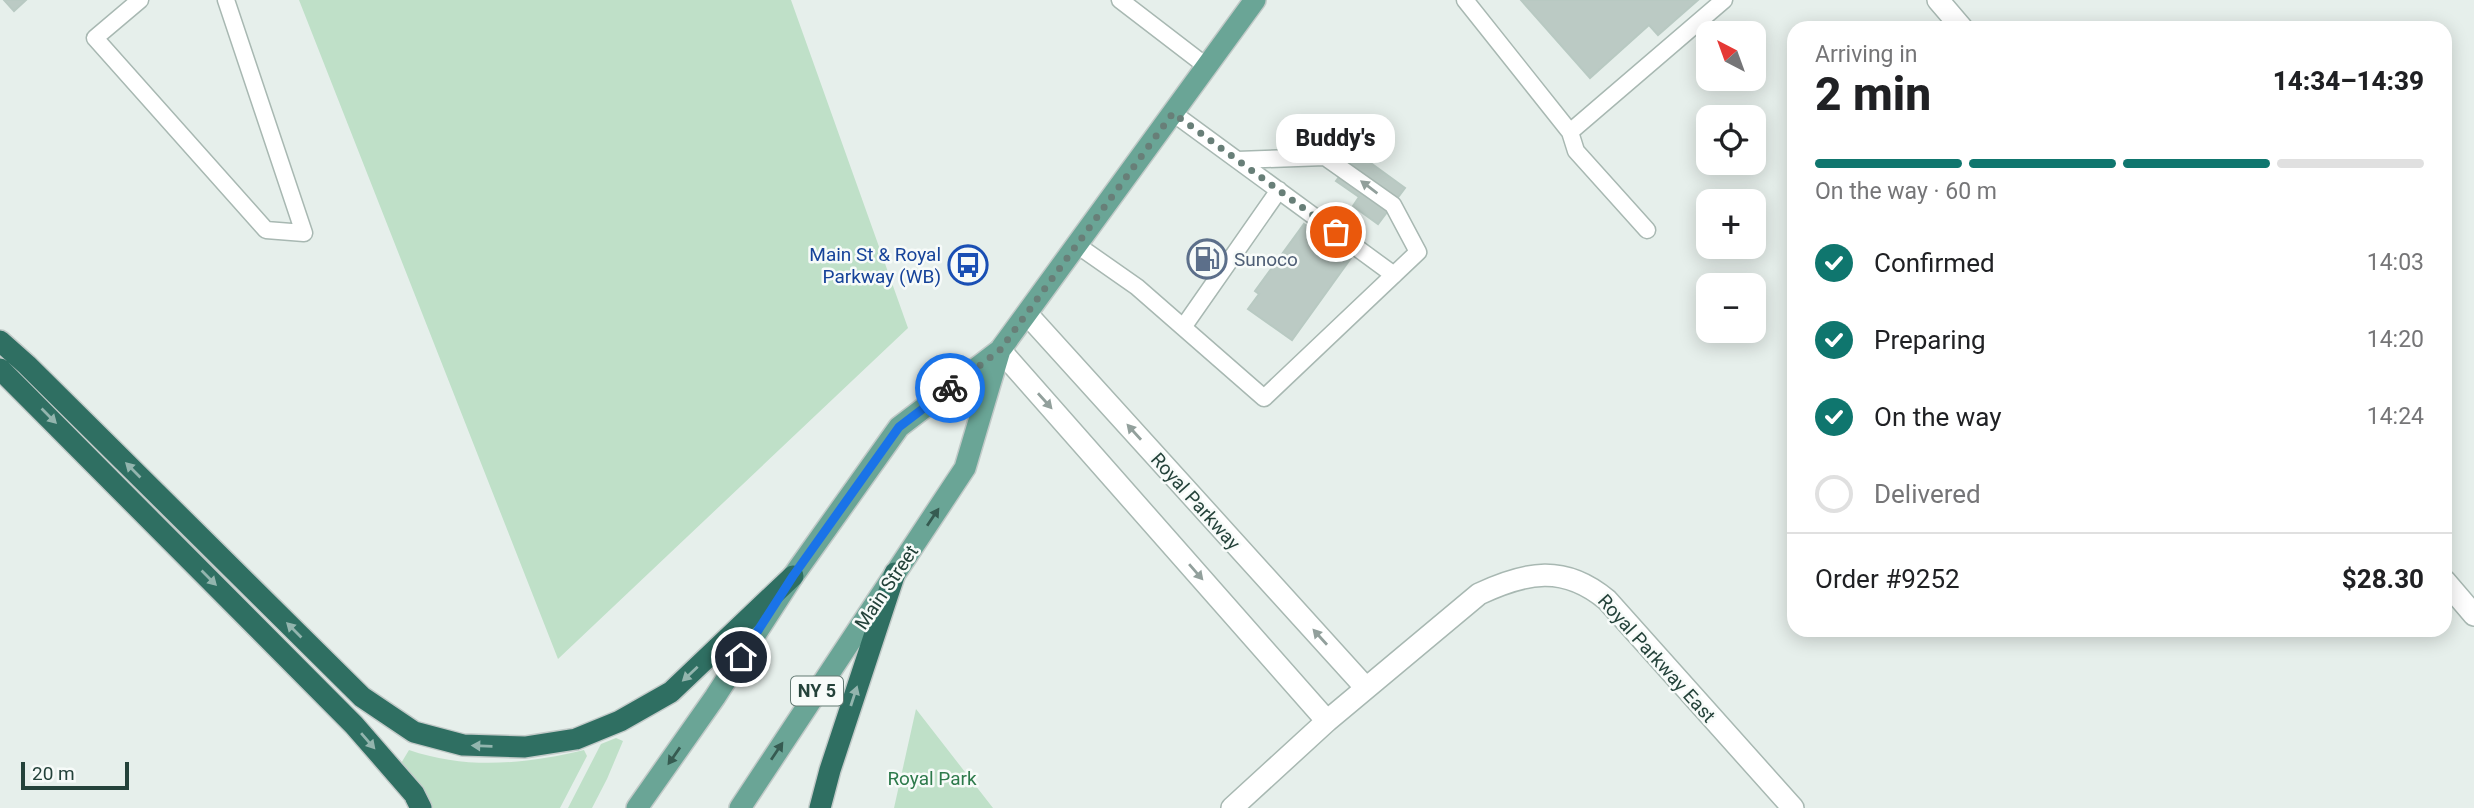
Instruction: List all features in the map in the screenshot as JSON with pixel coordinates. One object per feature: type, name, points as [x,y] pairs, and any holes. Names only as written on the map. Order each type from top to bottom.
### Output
[{"type":"highway","points":[[0,341],[362,697],[414,732],[463,745],[525,747],[576,739],[620,721],[671,692],[793,576]]},
{"type":"highway","points":[[0,369],[355,725],[414,794],[422,808]]},
{"type":"highway","points":[[820,808],[895,573]]},
{"type":"main road","name":"Main Street","points":[[637,808],[715,697],[793,576],[899,427],[1000,350],[1255,0]]},
{"type":"main road","name":"Main Street","points":[[740,808],[965,468],[1000,350]]},
{"type":"street","points":[[1938,0],[1956,21]]},
{"type":"street","name":"Royal Parkway","points":[[1027,313],[1366,688]]},
{"type":"street","points":[[1000,350],[1327,721]]},
{"type":"street","name":"Royal Parkway East","points":[[1232,808],[1327,721],[1479,594],[1507,581],[1537,575],[1566,576],[1592,588],[1606,600],[1793,808]]},
{"type":"street","points":[[2452,589],[2474,615]]},
{"type":"lane","points":[[140,0],[95,38],[266,230],[304,233],[226,0]]},
{"type":"lane","points":[[1120,0],[1206,66]]},
{"type":"lane","points":[[1465,0],[1570,132],[1576,151],[1647,230]]},
{"type":"lane","points":[[1570,132],[1724,0]]},
{"type":"lane","points":[[1173,113],[1394,275]]},
{"type":"lane","points":[[1077,245],[1137,287],[1264,398],[1418,252],[1392,205],[1325,157],[1237,160]]},
{"type":"lane","points":[[1184,326],[1279,190]]},
{"type":"green space","points":[[299,0],[791,0],[908,328],[558,659]]},
{"type":"green space","name":"Royal Park","points":[[916,709],[993,808],[894,808]]},
{"type":"green space","points":[[616,738],[623,741],[592,808],[568,808],[601,744]]},
{"type":"green space","points":[[409,750],[453,760],[496,763],[540,759],[584,750],[587,756],[560,808],[429,808],[400,765]]},
{"type":"building","points":[[4,0],[26,0],[14,11]]},
{"type":"building","points":[[1521,0],[1698,0],[1658,35],[1649,25],[1590,78]]},
{"type":"building","points":[[1357,153],[1405,188],[1378,224],[1353,206],[1359,197],[1336,181]]},
{"type":"building","points":[[1304,224],[1351,258],[1292,340],[1248,309],[1259,294],[1255,291]]},
{"type":"way so far","points":[[950,388],[1000,350],[1173,113],[1336,232]]},
{"type":"place","name":"Buddy's","points":[[1336,232]]},
{"type":"place","name":"Sunoco","points":[[1207,259]]},
{"type":"place","name":"Main St & Royal Parkway (WB)","points":[[968,265]]},
{"type":"route","points":[[741,657],[793,576],[899,427],[950,388]]}]
